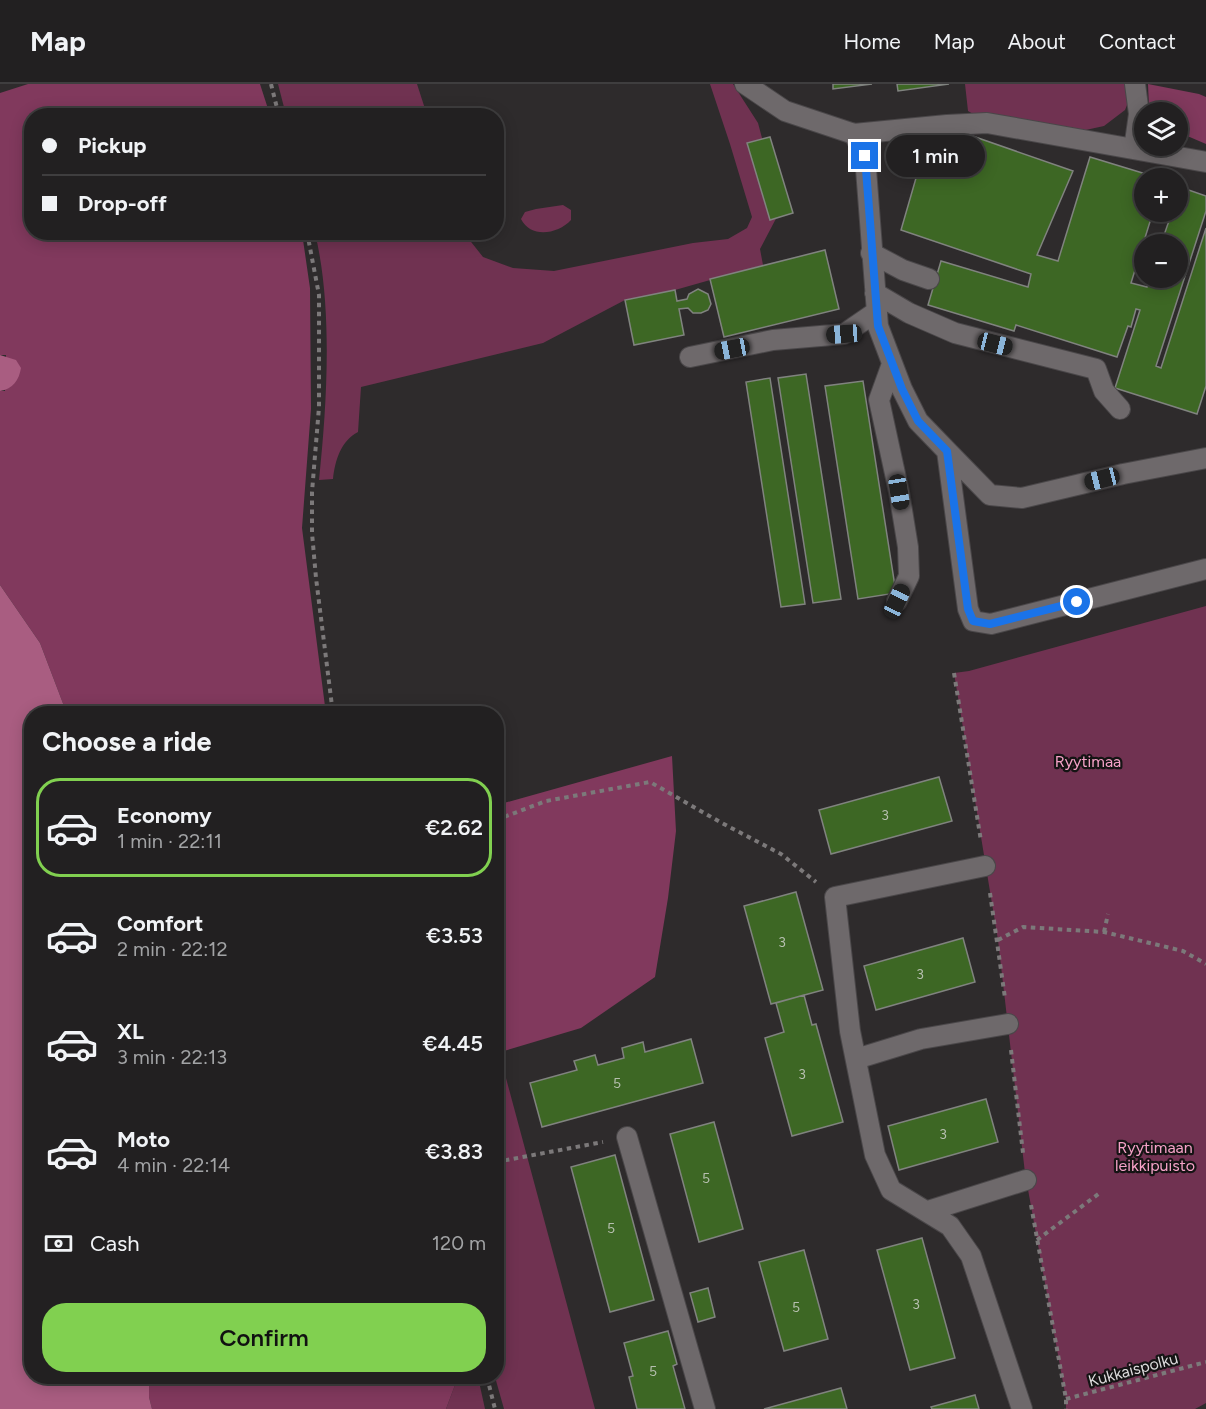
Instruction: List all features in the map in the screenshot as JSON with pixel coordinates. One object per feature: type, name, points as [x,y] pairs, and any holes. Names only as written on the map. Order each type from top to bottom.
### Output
[{"type":"lane","points":[[745,84],[785,111],[854,134],[987,123],[1134,149]]},
{"type":"lane","points":[[1135,84],[1137,102]]},
{"type":"lane","points":[[854,134],[865,156],[878,326],[892,364],[918,421],[990,495],[1022,498],[1123,474],[1206,458]]},
{"type":"lane","points":[[1173,156],[1206,162]]},
{"type":"lane","points":[[871,253],[903,270],[929,279]]},
{"type":"lane","points":[[690,357],[772,340],[844,334],[876,302]]},
{"type":"lane","points":[[876,302],[909,313],[955,333],[1096,369],[1104,391],[1120,409]]},
{"type":"lane","points":[[892,364],[879,400],[899,492],[908,547],[909,576],[897,601]]},
{"type":"lane","points":[[947,451],[968,609],[973,621],[990,624],[1206,569]]},
{"type":"lane","points":[[986,866],[835,897],[850,1031],[875,1155],[891,1190],[950,1226],[970,1256],[1022,1409]]},
{"type":"lane","points":[[856,1059],[921,1039],[1008,1024]]},
{"type":"lane","points":[[627,1137],[705,1409]]},
{"type":"lane","points":[[928,1211],[1026,1180]]},
{"type":"path","points":[[271,84],[277,108]]},
{"type":"path","points":[[309,240],[319,295],[319,407],[312,492],[312,533],[332,706]]},
{"type":"path","points":[[504,817],[546,801],[650,782],[781,854],[835,897]]},
{"type":"path","points":[[1104,932],[1108,914]]},
{"type":"path","points":[[998,940],[1023,927],[1104,932],[1183,951],[1206,964]]},
{"type":"path","points":[[504,1161],[627,1137]]},
{"type":"path","points":[[1037,1240],[1101,1192]]},
{"type":"path","name":"Kukkaispolku","points":[[1066,1409],[1066,1399],[1206,1362]]},
{"type":"path","points":[[489,1384],[495,1409]]},
{"type":"green space","points":[[278,84],[417,84],[425,108],[284,108]]},
{"type":"green space","points":[[710,84],[733,84],[758,123],[781,209],[760,249],[763,265],[675,290],[625,300],[543,343],[361,387],[358,432],[343,446],[335,465],[333,479],[319,480],[327,356],[324,292],[316,240],[470,240],[483,257],[513,268],[554,271],[693,243],[728,239],[747,228],[752,217]]},
{"type":"green space","points":[[965,84],[1129,84],[1131,95],[1125,110],[1104,126],[1081,131],[975,115],[968,111]]},
{"type":"green space","points":[[563,205],[571,210],[571,220],[559,229],[538,232],[531,230],[521,219],[525,212]]},
{"type":"green space","name":"Ryytimaa","points":[[1206,606],[1206,1403],[1195,1409],[1066,1409],[1025,1173],[998,940],[954,673],[969,671]]},
{"type":"green space","points":[[504,1071],[595,1409],[504,1409],[497,1384],[504,1384]]},
{"type":"green space","points":[[455,1384],[480,1384],[485,1409],[446,1409]]},
{"type":"shaded area","points":[[28,84],[260,84],[268,108],[24,108],[24,240],[303,240],[310,288],[311,409],[302,528],[325,706],[64,706],[40,643],[0,585],[0,391],[5,391],[6,355],[0,355],[0,93]]},
{"type":"shaded area","points":[[1148,84],[1206,97],[1206,144],[1188,136],[1188,102],[1149,102]]},
{"type":"shaded area","points":[[0,355],[16,360],[21,368],[15,383],[0,391]]},
{"type":"shaded area","points":[[0,585],[40,643],[64,706],[24,706],[24,1384],[149,1384],[152,1409],[0,1409]]},
{"type":"shaded area","points":[[672,756],[676,831],[655,977],[581,1028],[504,1051],[504,803]]},
{"type":"shaded area","points":[[149,1384],[455,1384],[446,1409],[152,1409]]},
{"type":"building","points":[[833,84],[872,84],[833,89]]},
{"type":"building","points":[[897,84],[949,84],[898,91]]},
{"type":"building","points":[[958,131],[1073,171],[1037,255],[1058,261],[1090,157],[1134,170],[1134,222],[1150,222],[1146,234],[1134,234],[1134,273],[1131,283],[1134,284],[1134,288],[1181,288],[1156,366],[1161,368],[1206,228],[1206,386],[1197,414],[1115,388],[1140,310],[1136,309],[1131,327],[1128,326],[1117,357],[1016,325],[1014,331],[928,305],[941,261],[1028,287],[1031,274],[901,230],[927,140],[952,149]]},
{"type":"building","points":[[770,137],[793,213],[770,220],[747,143]]},
{"type":"building","points":[[1188,190],[1206,196],[1206,211],[1188,267],[1188,234],[1164,234],[1169,222],[1188,222]]},
{"type":"building","points":[[825,250],[839,309],[724,337],[710,279]]},
{"type":"building","points":[[698,289],[708,294],[711,304],[708,310],[701,313],[693,313],[688,308],[679,309],[684,335],[634,345],[625,300],[675,290],[677,301],[687,299],[689,294]]},
{"type":"building","points":[[806,374],[841,599],[813,603],[778,378]]},
{"type":"building","points":[[770,378],[805,604],[781,607],[746,382]]},
{"type":"building","points":[[863,381],[896,593],[858,599],[825,386]]},
{"type":"building","points":[[939,777],[952,821],[831,854],[819,810]]},
{"type":"building","points":[[796,892],[823,990],[771,1004],[744,906]]},
{"type":"building","points":[[963,938],[975,982],[876,1010],[864,966]]},
{"type":"building","points":[[804,995],[812,1025],[816,1024],[843,1122],[792,1136],[765,1038],[784,1032],[776,1003]]},
{"type":"building","points":[[691,1039],[703,1083],[542,1127],[530,1083],[577,1070],[574,1061],[595,1055],[598,1065],[624,1058],[622,1048],[643,1042],[645,1052]]},
{"type":"building","points":[[986,1099],[998,1142],[899,1170],[888,1126]]},
{"type":"building","points":[[714,1122],[743,1229],[699,1242],[670,1134]]},
{"type":"building","points":[[615,1155],[654,1300],[610,1312],[571,1167]]},
{"type":"building","points":[[922,1238],[955,1358],[910,1370],[877,1250]]},
{"type":"building","points":[[804,1250],[828,1339],[784,1351],[759,1262]]},
{"type":"building","points":[[708,1288],[715,1317],[698,1322],[690,1293]]},
{"type":"building","points":[[668,1331],[677,1364],[673,1366],[685,1409],[637,1409],[629,1377],[633,1376],[624,1343]]},
{"type":"building","points":[[841,1388],[847,1409],[764,1409]]},
{"type":"building","points":[[975,1395],[979,1409],[932,1409],[931,1407]]},
{"type":"route","points":[[865,156],[878,326],[902,389],[918,421],[947,451],[968,609],[973,621],[990,624],[1077,602]]},
{"type":"park label","name":"Ryytimaan leikkipuisto","points":[[1155,1156]]}]
